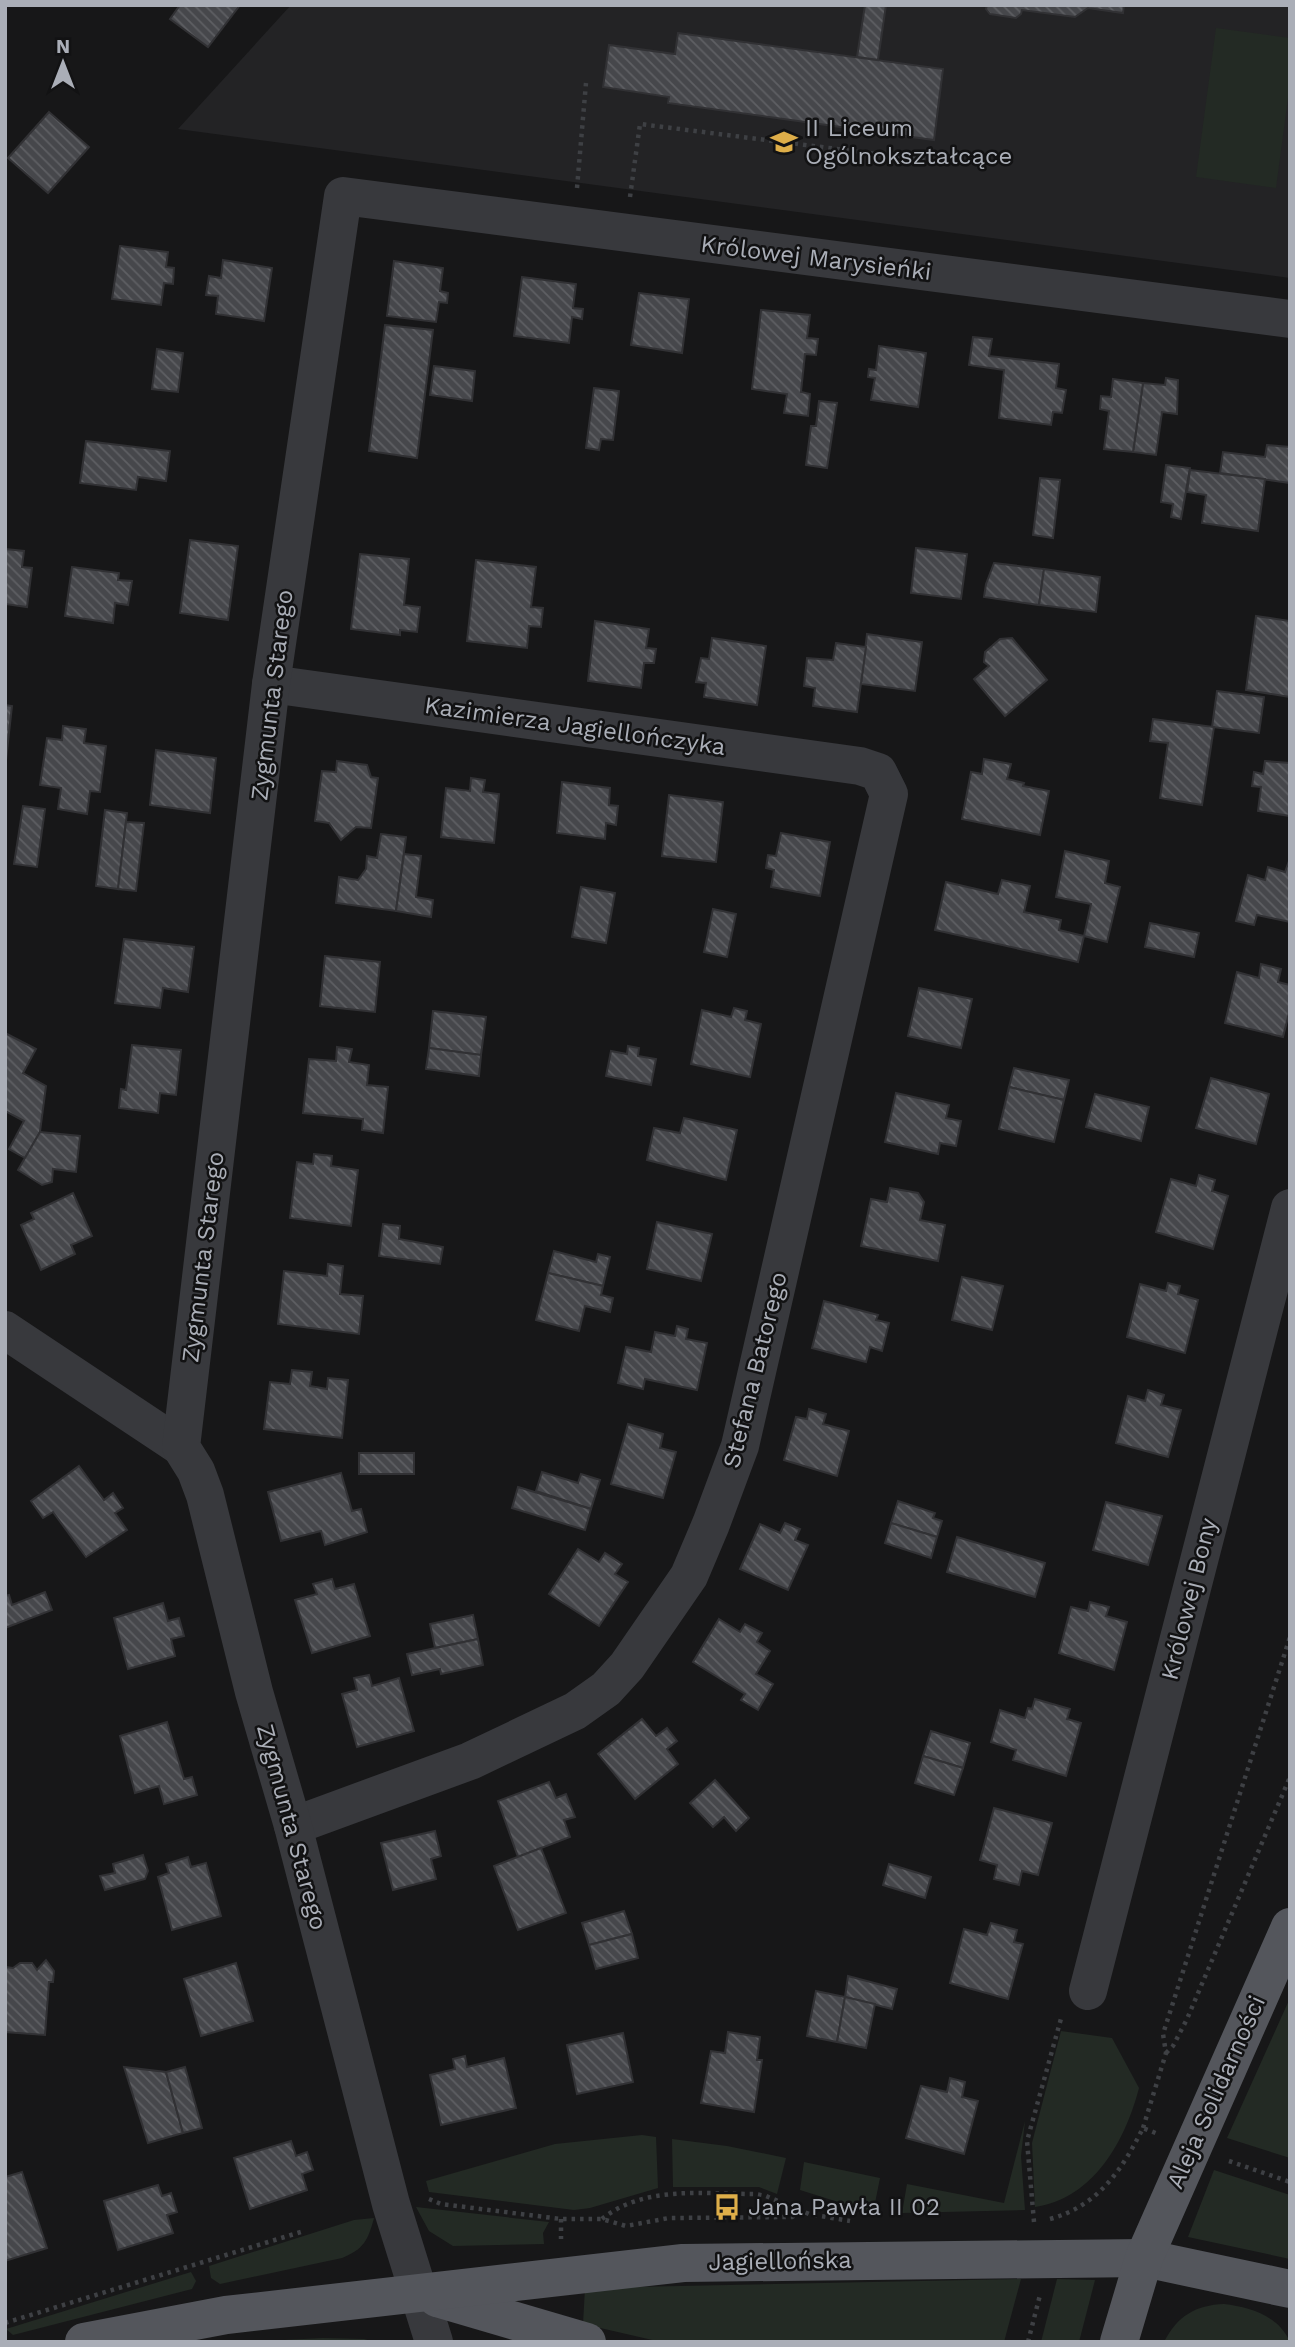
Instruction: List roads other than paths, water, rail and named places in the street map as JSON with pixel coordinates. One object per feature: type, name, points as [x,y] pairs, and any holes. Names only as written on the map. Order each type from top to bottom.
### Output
[{"type":"main road","name":"Aleja Solidarności","points":[[1119,2342],[1144,2258],[1290,1927]]},
{"type":"main road","name":"Jagiellońska","points":[[84,2342],[226,2315],[683,2263],[1144,2258],[1290,2289]]},
{"type":"main road","name":"Jagiellońska","points":[[418,2292],[587,2342]]},
{"type":"street","name":"Królowej Marysieńki","points":[[343,196],[1290,319]]},
{"type":"street","name":"Zygmunta Starego","points":[[343,196],[271,684],[181,1447],[196,1471],[205,1494],[254,1692],[293,1826],[391,2204],[433,2342]]},
{"type":"street","name":"Kazimierza Jagiellończyka","points":[[271,684],[860,766],[878,772]]},
{"type":"street","name":"Stefana Batorego","points":[[293,1826],[470,1761],[575,1711],[606,1689],[627,1666],[689,1576],[740,1446],[889,794],[878,772]]},
{"type":"street","name":"Królowej Bony","points":[[1077,1998],[1290,1208]]},
{"type":"street","points":[[5,1330],[181,1447]]},
{"type":"place","name":"II Liceum Ogólnokształcące","points":[[784,142]]},
{"type":"place","name":"Jana Pawła II 02","points":[[727,2207]]}]
